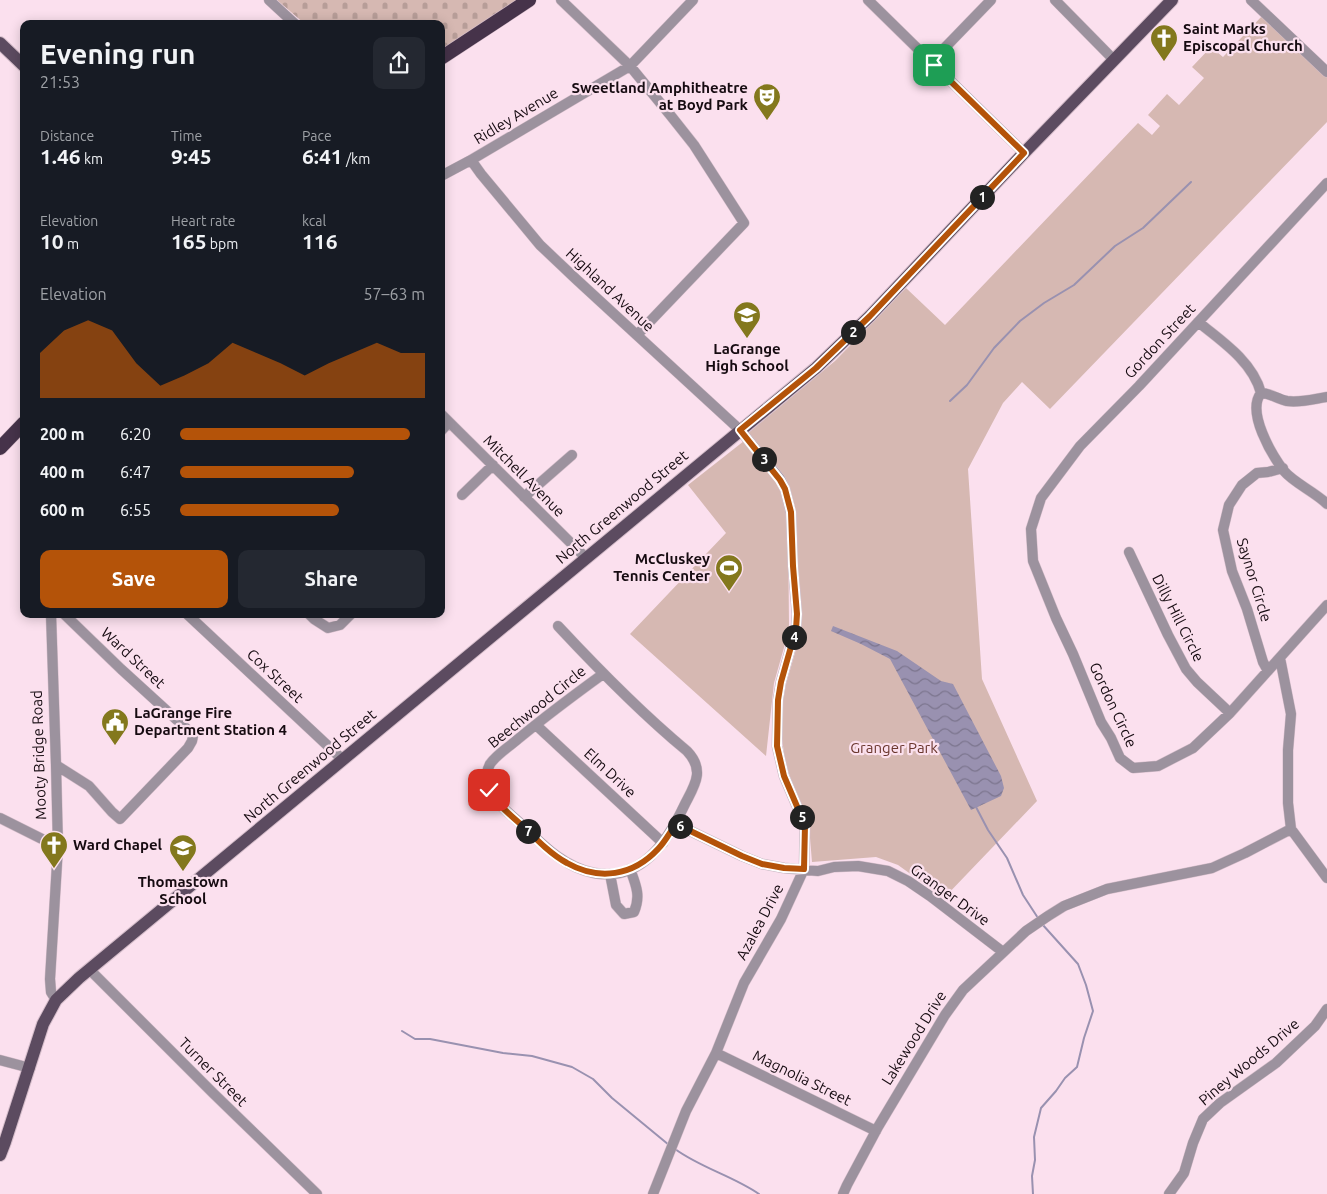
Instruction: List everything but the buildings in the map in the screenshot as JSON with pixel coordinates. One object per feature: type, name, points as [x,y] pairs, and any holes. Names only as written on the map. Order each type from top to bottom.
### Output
[{"type":"highway","points":[[445,55],[530,0]]},
{"type":"highway","points":[[0,448],[20,427]]},
{"type":"main road","name":"North Greenwood Street","points":[[56,1000],[816,368],[870,316],[1172,0]]},
{"type":"main road","points":[[0,43],[20,62]]},
{"type":"main road","points":[[0,1154],[6,1142],[43,1024],[56,1000]]},
{"type":"street","points":[[269,0],[291,20]]},
{"type":"street","points":[[561,0],[630,66],[694,145],[744,222],[637,335]]},
{"type":"street","name":"Ridley Avenue","points":[[445,174],[630,66],[693,0]]},
{"type":"street","points":[[868,0],[1024,153]]},
{"type":"street","points":[[931,62],[991,0]]},
{"type":"street","points":[[1055,0],[1114,60]]},
{"type":"street","points":[[1251,0],[1327,72]]},
{"type":"street","name":"Highland Avenue","points":[[471,160],[480,174],[540,245],[740,430]]},
{"type":"street","name":"Gordon Street","points":[[1031,529],[1041,498],[1080,446],[1327,183]]},
{"type":"street","points":[[1198,322],[1237,356],[1258,382],[1260,393],[1256,411],[1260,430],[1284,471],[1327,504]]},
{"type":"street","points":[[1260,393],[1268,393],[1275,398],[1287,401],[1327,398]]},
{"type":"street","name":"Mitchell Avenue","points":[[445,418],[586,558]]},
{"type":"street","points":[[445,426],[449,422]]},
{"type":"street","name":"Azalea Drive","points":[[653,1194],[686,1111],[716,1053],[744,983],[781,919],[804,869],[805,825],[784,776],[777,746],[778,700],[781,682],[796,629],[797,614],[791,512],[785,489],[780,480],[740,430]]},
{"type":"street","points":[[524,497],[572,455]]},
{"type":"street","points":[[462,495],[493,465]]},
{"type":"street","name":"Saynor Circle","points":[[1268,671],[1263,662],[1247,609],[1232,571],[1223,530],[1229,505],[1242,486],[1257,474],[1283,468]]},
{"type":"street","name":"Gordon Circle","points":[[1031,529],[1033,561],[1056,618],[1101,722],[1120,758],[1133,768],[1158,766],[1193,748],[1230,713],[1327,605]]},
{"type":"street","name":"Dilly Hill Circle","points":[[1129,552],[1186,669],[1230,713]]},
{"type":"street","name":"Mooty Bridge Road","points":[[51,618],[58,847],[50,978],[51,992],[56,1000]]},
{"type":"street","name":"Ward Street","points":[[56,764],[89,786],[112,812],[120,818],[188,748],[193,736],[190,731],[68,618]]},
{"type":"street","name":"Cox Street","points":[[191,618],[343,760]]},
{"type":"street","points":[[313,618],[328,628],[340,625],[347,618]]},
{"type":"street","name":"Beechwood Circle","points":[[558,626],[603,674],[687,752],[695,762],[698,775],[696,784],[676,824],[652,856],[630,869],[610,874],[581,870],[560,859],[539,842],[506,810],[489,790],[486,777],[491,764],[501,753],[603,674]]},
{"type":"street","points":[[1280,658],[1291,714],[1288,750],[1288,803],[1291,829],[1327,878]]},
{"type":"street","name":"Elm Drive","points":[[536,725],[663,843]]},
{"type":"street","points":[[0,818],[58,847]]},
{"type":"street","name":"Granger Drive","points":[[676,824],[762,864],[818,871],[834,867],[858,866],[888,871],[908,881],[930,896],[1003,952]]},
{"type":"street","name":"Lakewood Drive","points":[[844,1194],[876,1131],[945,1015],[963,990],[1026,931],[1064,906],[1107,888],[1212,868],[1291,829]]},
{"type":"street","points":[[610,874],[616,905],[624,914],[634,912],[638,902],[630,869]]},
{"type":"street","name":"Turner Street","points":[[90,970],[317,1194]]},
{"type":"street","name":"Piney Woods Drive","points":[[1170,1194],[1184,1173],[1203,1119],[1220,1104],[1276,1063],[1315,1026],[1327,1009]]},
{"type":"street","name":"Magnolia Street","points":[[716,1053],[876,1131]]},
{"type":"street","points":[[0,1060],[30,1068]]},
{"type":"green space","points":[[277,0],[519,0],[445,49],[445,20],[300,20]]},
{"type":"green space","name":"Granger Park","points":[[1262,16],[1327,77],[1327,122],[1050,409],[1022,382],[1003,403],[968,469],[982,679],[1037,801],[944,898],[898,865],[876,857],[812,862],[807,820],[785,761],[781,731],[782,706],[786,684],[801,632],[795,507],[787,482],[775,464],[748,433],[835,361],[906,288],[945,325],[1138,123],[1152,135],[1160,126],[1148,115],[1167,94],[1179,105],[1204,78],[1192,67],[1211,47],[1223,57]]},
{"type":"green space","name":"McCluskey Tennis Center","points":[[744,441],[776,480],[785,506],[788,527],[789,625],[774,683],[766,756],[630,634],[726,533],[688,485]]},
{"type":"water","points":[[833,626],[897,651],[941,681],[953,684],[1001,776],[1004,788],[1001,796],[971,810],[890,659],[831,631]]},
{"type":"waterway","points":[[950,401],[967,385],[994,348],[1020,321],[1044,303],[1074,285],[1115,246],[1143,228],[1191,182]]},
{"type":"waterway","points":[[976,807],[988,830],[1007,858],[1023,895],[1038,918]]},
{"type":"waterway","points":[[1033,1194],[1034,1137],[1041,1108],[1065,1078],[1077,1067],[1093,1011],[1078,964],[1042,924]]},
{"type":"waterway","points":[[402,1031],[415,1039],[430,1039],[503,1053],[532,1056],[572,1067],[593,1079],[612,1098],[669,1145]]},
{"type":"waterway","points":[[675,1149],[695,1162],[739,1182],[759,1194]]},
{"type":"place","name":"Saint Marks Episcopal Church","points":[[1164,62]]},
{"type":"place","name":"Sweetland Amphitheatre at Boyd Park","points":[[767,121]]},
{"type":"place","name":"LaGrange High School","points":[[747,339]]},
{"type":"place","name":"McCluskey Tennis Center","points":[[729,592]]},
{"type":"place","name":"LaGrange Fire Department Station 4","points":[[115,746]]},
{"type":"place","name":"Ward Chapel","points":[[54,869]]},
{"type":"place","name":"Thomastown School","points":[[183,872]]},
{"type":"route","points":[[489,790],[506,810],[539,842],[560,859],[588,872],[610,874],[624,872],[638,865],[658,850],[676,824],[762,864],[804,869],[805,825],[784,776],[777,746],[778,700],[781,682],[796,629],[797,614],[791,512],[785,489],[780,480],[740,430],[816,368],[870,316],[1024,153],[934,65]]}]
